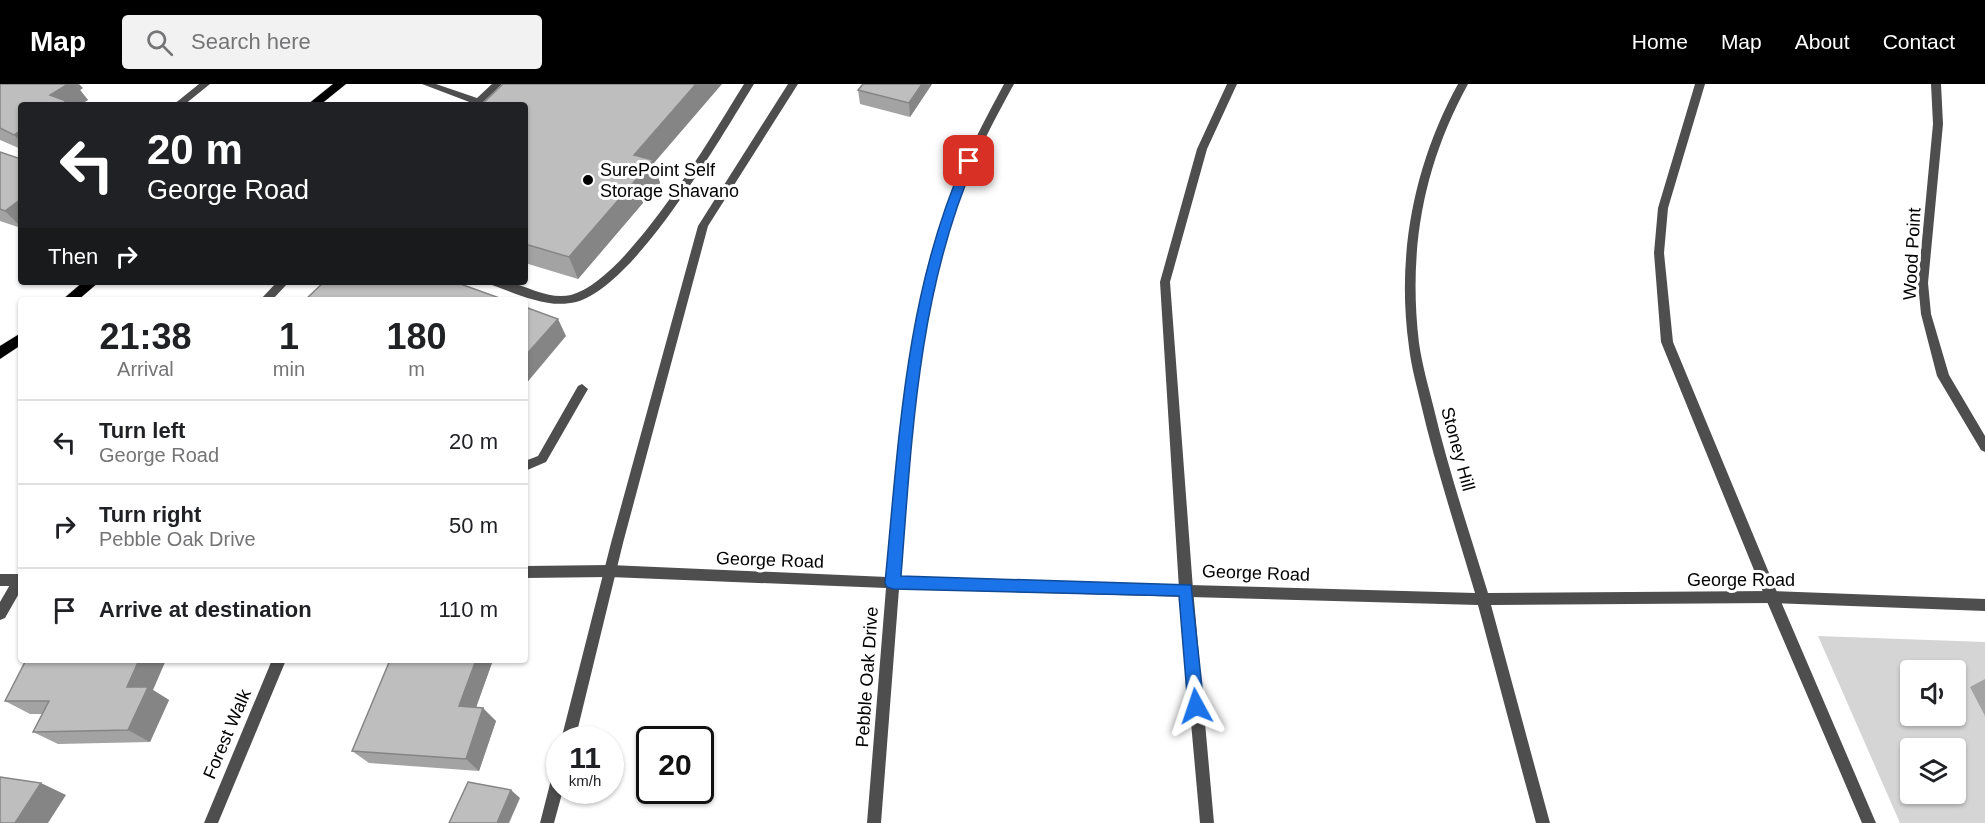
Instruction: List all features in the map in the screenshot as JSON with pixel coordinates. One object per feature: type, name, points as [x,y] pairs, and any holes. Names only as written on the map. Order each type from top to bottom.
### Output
[{"type":"main road","points":[[317,102],[340,84]]},
{"type":"main road","points":[[73,297],[88,285]]},
{"type":"main road","points":[[0,354],[18,340]]},
{"type":"street","points":[[182,102],[206,84]]},
{"type":"street","points":[[427,84],[473,102]]},
{"type":"street","points":[[477,102],[497,84]]},
{"type":"street","points":[[505,285],[548,299],[576,298],[608,279],[670,207],[749,84]]},
{"type":"street","points":[[571,726],[610,571],[703,226],[794,84]]},
{"type":"street","name":"Pebble Oak Drive","points":[[874,823],[910,391],[933,264],[951,204],[988,119],[1010,84]]},
{"type":"street","points":[[1207,823],[1186,589],[1165,282],[1202,149],[1232,84]]},
{"type":"street","name":"Stoney Hill","points":[[1463,84],[1452,102],[1429,154],[1415,212],[1412,243],[1413,339],[1434,434],[1483,598],[1543,823]]},
{"type":"street","points":[[1700,84],[1663,208],[1659,253],[1667,342],[1772,597],[1869,823]]},
{"type":"street","name":"Wood Point","points":[[1936,84],[1938,124],[1923,283],[1926,314],[1943,376],[1985,447]]},
{"type":"street","points":[[268,297],[281,285]]},
{"type":"street","points":[[528,465],[542,459],[582,388]]},
{"type":"street","name":"George Road","points":[[528,572],[610,571],[893,583],[1483,598],[1772,597],[1985,605]]},
{"type":"street","points":[[0,580],[18,580]]},
{"type":"street","points":[[0,614],[18,585]]},
{"type":"street","name":"Forest Walk","points":[[211,823],[278,663]]},
{"type":"street","points":[[547,823],[552,804]]},
{"type":"shaded area","points":[[1818,636],[1985,642],[1985,823],[1900,823]]},
{"type":"building","points":[[0,84],[68,84],[50,95],[66,101],[64,102],[18,102],[18,132],[14,135],[0,128]]},
{"type":"building","name":"SurePoint Self Storage Shavano","points":[[503,84],[696,84],[634,155],[653,160],[569,257],[528,245],[528,102],[484,102]]},
{"type":"building","points":[[863,84],[922,84],[909,103],[858,90]]},
{"type":"building","points":[[0,152],[18,158],[18,201],[5,211],[0,209]]},
{"type":"building","points":[[321,285],[463,285],[497,297],[308,297]]},
{"type":"building","points":[[528,308],[558,319],[528,353]]},
{"type":"building","points":[[24,663],[138,663],[127,687],[148,687],[128,730],[33,732],[49,701],[5,701]]},
{"type":"building","points":[[389,663],[475,663],[459,706],[483,708],[466,759],[352,751]]},
{"type":"building","points":[[0,777],[41,783],[15,823],[0,823]]},
{"type":"building","points":[[468,782],[511,790],[497,823],[449,823]]},
{"type":"place","name":"SurePoint Self Storage Shavano","points":[[588,180]]},
{"type":"route","points":[[969,161],[951,204],[933,264],[910,391],[893,583],[1186,589],[1196,706]]}]
